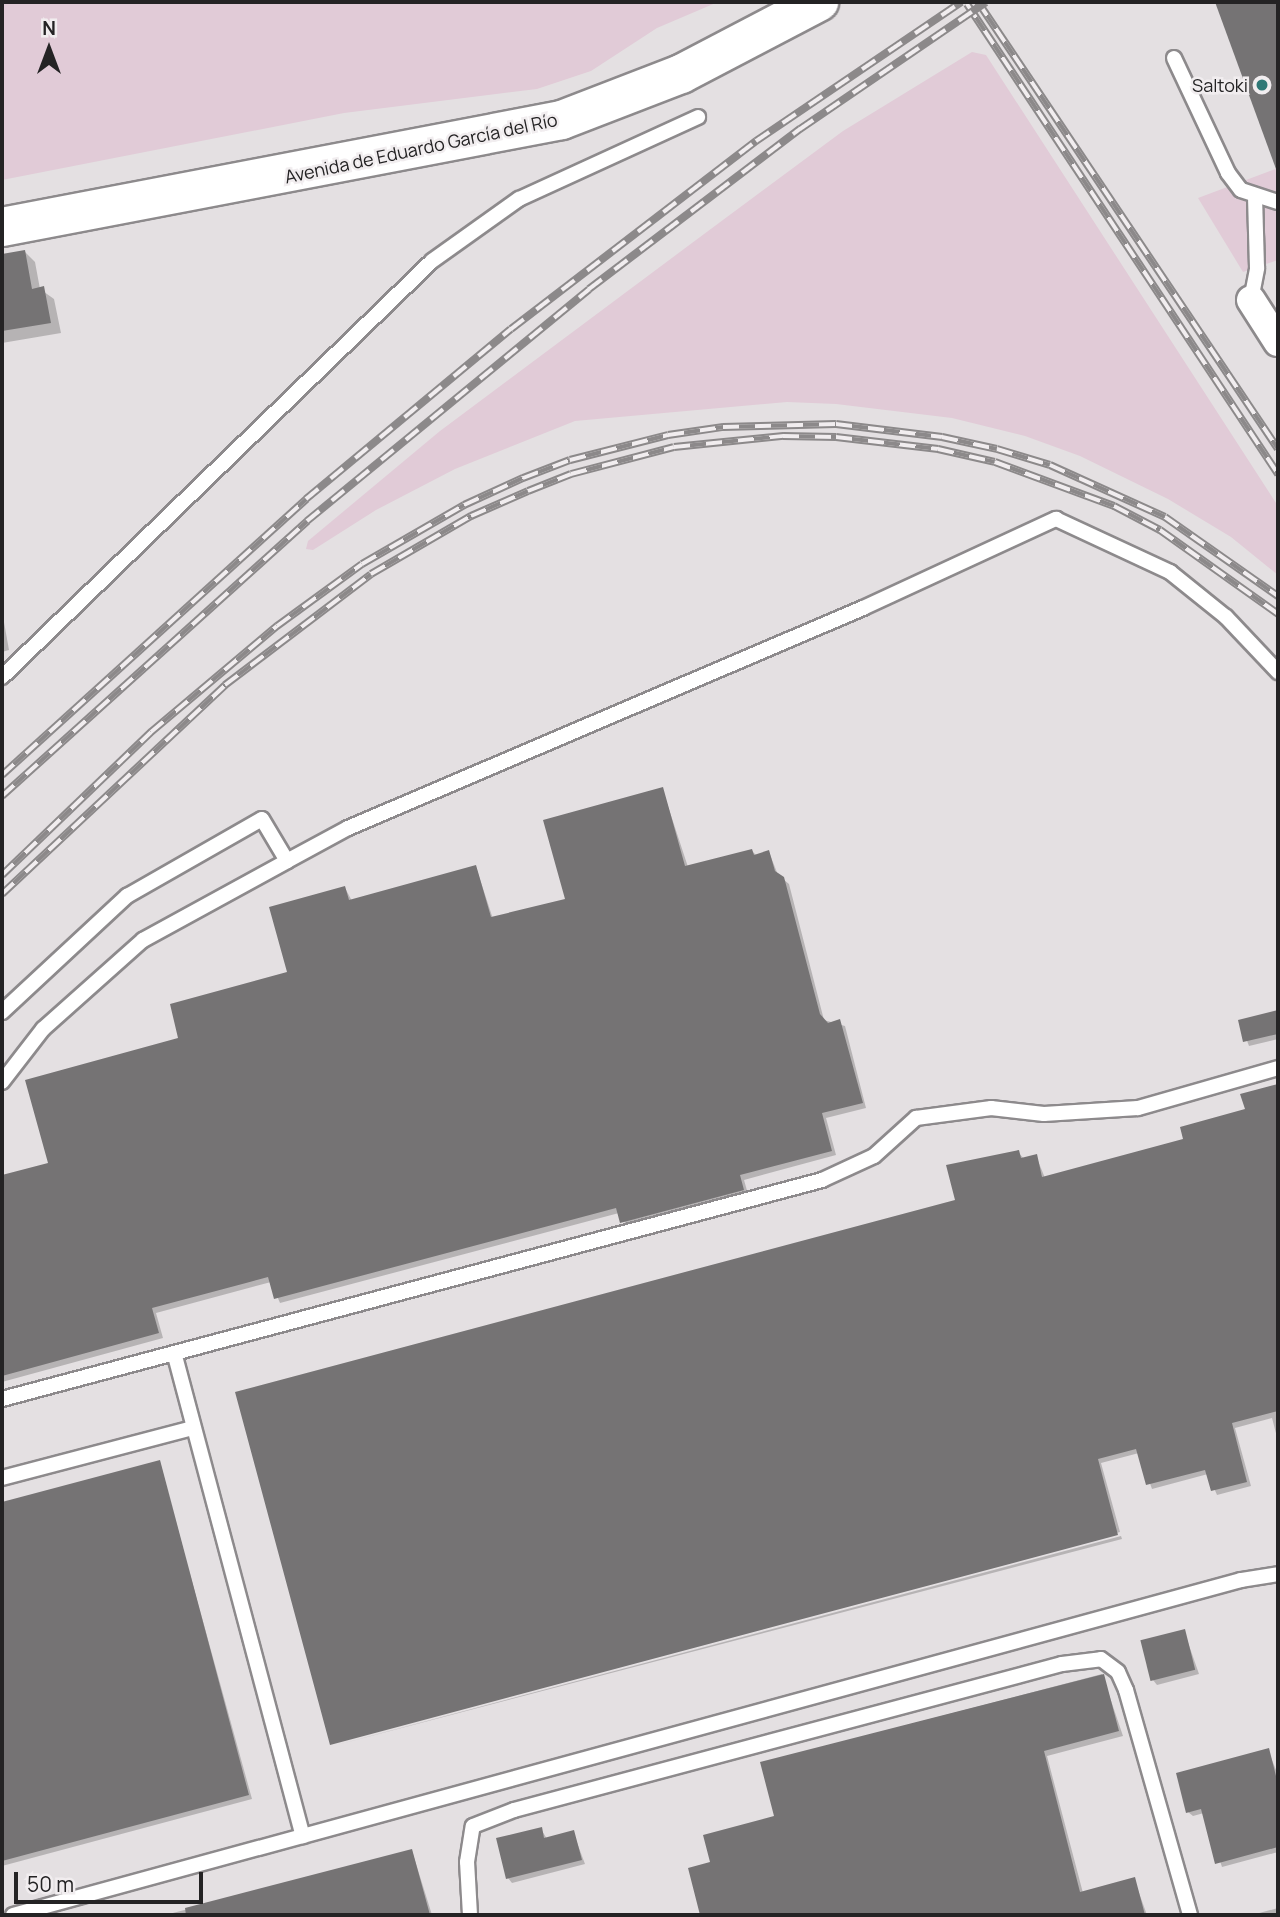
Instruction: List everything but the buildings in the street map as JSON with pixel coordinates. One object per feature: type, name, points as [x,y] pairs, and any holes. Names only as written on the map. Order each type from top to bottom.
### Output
[{"type":"highway","name":"Avenida de Eduardo García del Río","points":[[2,227],[562,120],[681,74],[819,2]]},
{"type":"street","points":[[1251,300],[1278,342]]},
{"type":"lane","points":[[1174,58],[1228,173],[1241,190],[1255,198],[1278,202]]},
{"type":"lane","points":[[2,677],[432,261],[519,199],[698,117]]},
{"type":"lane","points":[[1251,300],[1256,268],[1255,198]]},
{"type":"lane","points":[[2,1082],[43,1030],[143,940],[348,828],[863,608],[1056,519],[1170,572],[1226,617],[1278,672]]},
{"type":"lane","points":[[2,1012],[127,896],[262,819],[287,861]]},
{"type":"lane","points":[[2,1399],[175,1356],[822,1180],[874,1156],[916,1118],[991,1108],[1044,1114],[1138,1108],[1278,1068]]},
{"type":"lane","points":[[175,1356],[303,1836]]},
{"type":"lane","points":[[2,1478],[193,1428]]},
{"type":"lane","points":[[13,1915],[1241,1580],[1278,1574]]},
{"type":"lane","points":[[470,1915],[467,1862],[473,1826],[514,1810],[1000,1680],[1101,1659],[1118,1672],[1126,1690],[1190,1915]]},
{"type":"shaded area","points":[[2,2],[718,2],[657,28],[591,71],[537,89],[344,113],[2,180]]},
{"type":"shaded area","points":[[972,52],[986,55],[1278,506],[1278,575],[1231,537],[1168,499],[1080,456],[1025,436],[952,418],[836,404],[787,402],[575,421],[455,469],[376,510],[313,550],[306,549],[308,541],[440,431],[843,131]]},
{"type":"shaded area","points":[[1278,168],[1278,260],[1243,272],[1198,198]]},
{"type":"railway","points":[[2,775],[306,499],[511,329],[756,141],[961,2]]},
{"type":"railway","points":[[978,2],[1278,449]]},
{"type":"railway","points":[[2,796],[307,521],[589,289],[800,129],[986,2]]},
{"type":"railway","points":[[967,4],[1278,474]]},
{"type":"railway","points":[[2,875],[151,732],[277,626],[362,564],[464,505],[523,478],[570,460],[668,435],[723,427],[836,424],[942,437],[997,449],[1050,465],[1165,517],[1278,596]]},
{"type":"railway","points":[[2,894],[225,685],[371,574],[471,516],[528,491],[571,474],[674,447],[783,436],[836,437],[938,449],[995,462],[1114,506],[1160,530],[1278,614]]},
{"type":"place","name":"Saltoki","points":[[1262,85]]}]
